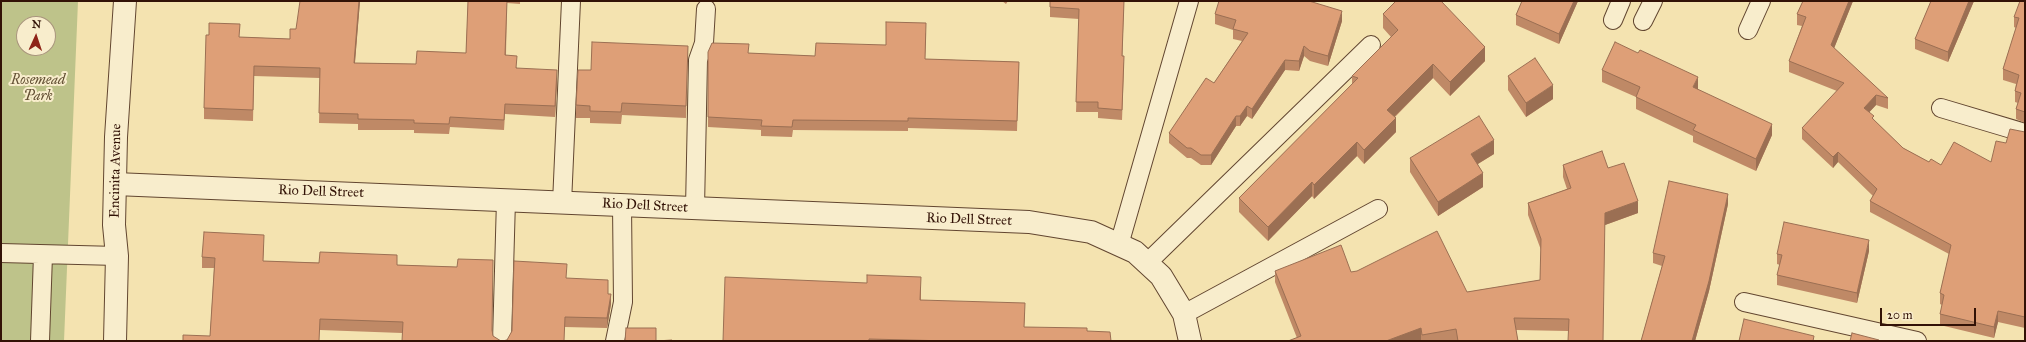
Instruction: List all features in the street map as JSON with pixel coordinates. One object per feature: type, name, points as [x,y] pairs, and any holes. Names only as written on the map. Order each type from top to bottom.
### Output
[{"type":"street","name":"Encinita Avenue","points":[[114,341],[117,256],[114,225],[116,137],[125,1]]},
{"type":"street","name":"Rio Dell Street","points":[[115,184],[1029,222],[1091,232],[1135,252],[1154,269],[1184,314],[1190,341]]},
{"type":"lane","points":[[562,202],[571,1]]},
{"type":"lane","points":[[1118,244],[1189,1]]},
{"type":"lane","points":[[1613,20],[1621,1]]},
{"type":"lane","points":[[1643,21],[1652,1]]},
{"type":"lane","points":[[1748,30],[1761,1]]},
{"type":"lane","points":[[695,208],[698,60],[704,43],[706,8]]},
{"type":"lane","points":[[1154,269],[1371,45]]},
{"type":"lane","points":[[1941,108],[2025,133]]},
{"type":"lane","points":[[502,341],[506,200]]},
{"type":"lane","points":[[614,341],[623,302],[622,205]]},
{"type":"lane","points":[[1184,314],[1378,209]]},
{"type":"lane","points":[[1,253],[117,256]]},
{"type":"lane","points":[[40,341],[43,255]]},
{"type":"lane","points":[[1744,302],[1917,341]]},
{"type":"green space","name":"Rosemead Park","points":[[1,1],[78,1],[64,341],[1,341]]},
{"type":"building","points":[[300,1],[359,1],[354,63],[416,64],[417,51],[466,53],[468,1],[507,1],[505,55],[517,56],[516,68],[557,70],[555,106],[505,104],[504,120],[450,117],[449,124],[414,123],[414,120],[358,119],[358,114],[319,113],[320,68],[254,66],[253,110],[204,108],[206,35],[209,35],[209,23],[240,24],[239,37],[290,39],[290,29],[296,29]]},
{"type":"building","points":[[1050,1],[1124,1],[1122,110],[1098,108],[1098,102],[1076,102],[1079,9],[1050,7]]},
{"type":"building","points":[[1219,1],[1309,1],[1342,11],[1328,56],[1310,51],[1304,46],[1299,61],[1285,60],[1252,109],[1247,106],[1240,116],[1236,116],[1211,155],[1201,155],[1191,148],[1187,148],[1169,133],[1206,78],[1214,83],[1248,33],[1233,29],[1236,20],[1215,14]]},
{"type":"building","points":[[1396,1],[1441,1],[1485,47],[1450,82],[1433,64],[1387,110],[1396,118],[1364,150],[1357,142],[1314,185],[1312,182],[1268,227],[1239,198],[1358,78],[1352,76],[1398,30],[1383,14]]},
{"type":"building","points":[[1522,1],[1574,1],[1559,34],[1516,15]]},
{"type":"building","points":[[1803,1],[1849,1],[1831,45],[1888,98],[1876,95],[1864,108],[1874,116],[1872,118],[1903,148],[1929,162],[1931,159],[1941,165],[1954,142],[1991,162],[1996,141],[2006,143],[2010,129],[2025,132],[2025,317],[1998,311],[1994,327],[1940,314],[1944,295],[1940,293],[1951,245],[1870,201],[1877,189],[1838,152],[1833,157],[1802,128],[1844,83],[1789,61],[1806,17],[1797,14]]},
{"type":"building","points":[[1931,1],[1969,1],[1948,52],[1915,39]]},
{"type":"building","points":[[2020,1],[2025,1],[2025,112],[2016,109],[2021,93],[2015,91],[2019,75],[2003,69],[2019,18],[2014,17]]},
{"type":"building","points":[[886,22],[926,23],[925,59],[1019,62],[1017,121],[908,118],[908,121],[793,120],[792,127],[761,126],[762,120],[708,117],[708,52],[712,43],[749,44],[748,53],[815,56],[816,43],[886,45]]},
{"type":"building","points":[[592,42],[688,46],[686,106],[622,103],[621,112],[590,111],[590,106],[576,105],[578,70],[591,70]]},
{"type":"building","points":[[1615,42],[1638,53],[1640,50],[1698,77],[1693,87],[1772,124],[1756,159],[1693,130],[1696,125],[1636,97],[1640,87],[1602,70]]},
{"type":"building","points":[[1535,58],[1553,85],[1526,103],[1508,76]]},
{"type":"building","points":[[1479,116],[1494,140],[1471,154],[1483,173],[1438,202],[1410,158]]},
{"type":"building","points":[[1602,151],[1608,168],[1624,163],[1638,201],[1605,213],[1603,341],[1568,341],[1569,319],[1514,318],[1518,341],[1458,341],[1456,329],[1422,335],[1421,328],[1386,341],[1288,341],[1301,336],[1275,271],[1341,245],[1351,272],[1357,271],[1437,231],[1467,292],[1540,280],[1541,239],[1528,203],[1571,188],[1563,165]]},
{"type":"building","points":[[1669,181],[1728,194],[1709,281],[1692,341],[1641,341],[1665,256],[1653,253]]},
{"type":"building","points":[[1784,222],[1869,240],[1857,293],[1777,275],[1782,255],[1777,254]]},
{"type":"building","points":[[204,232],[264,235],[263,261],[319,263],[320,252],[397,255],[397,265],[457,267],[458,259],[493,260],[492,330],[493,336],[501,341],[402,341],[403,322],[320,319],[319,341],[183,341],[183,335],[210,336],[215,258],[202,257]]},
{"type":"building","points":[[514,261],[567,264],[566,278],[608,280],[608,294],[611,294],[607,318],[565,317],[564,341],[502,341],[507,340],[512,331]]},
{"type":"building","points":[[867,275],[921,277],[920,300],[1025,303],[1024,327],[1087,328],[1087,331],[1110,332],[1111,341],[949,341],[869,339],[869,341],[723,341],[725,277],[867,283]]},
{"type":"building","points":[[1744,319],[1814,336],[1813,341],[1739,341]]},
{"type":"building","points":[[626,328],[656,328],[656,341],[625,341]]},
{"type":"building","points":[[1852,333],[1879,340],[1879,341],[1850,341]]}]
